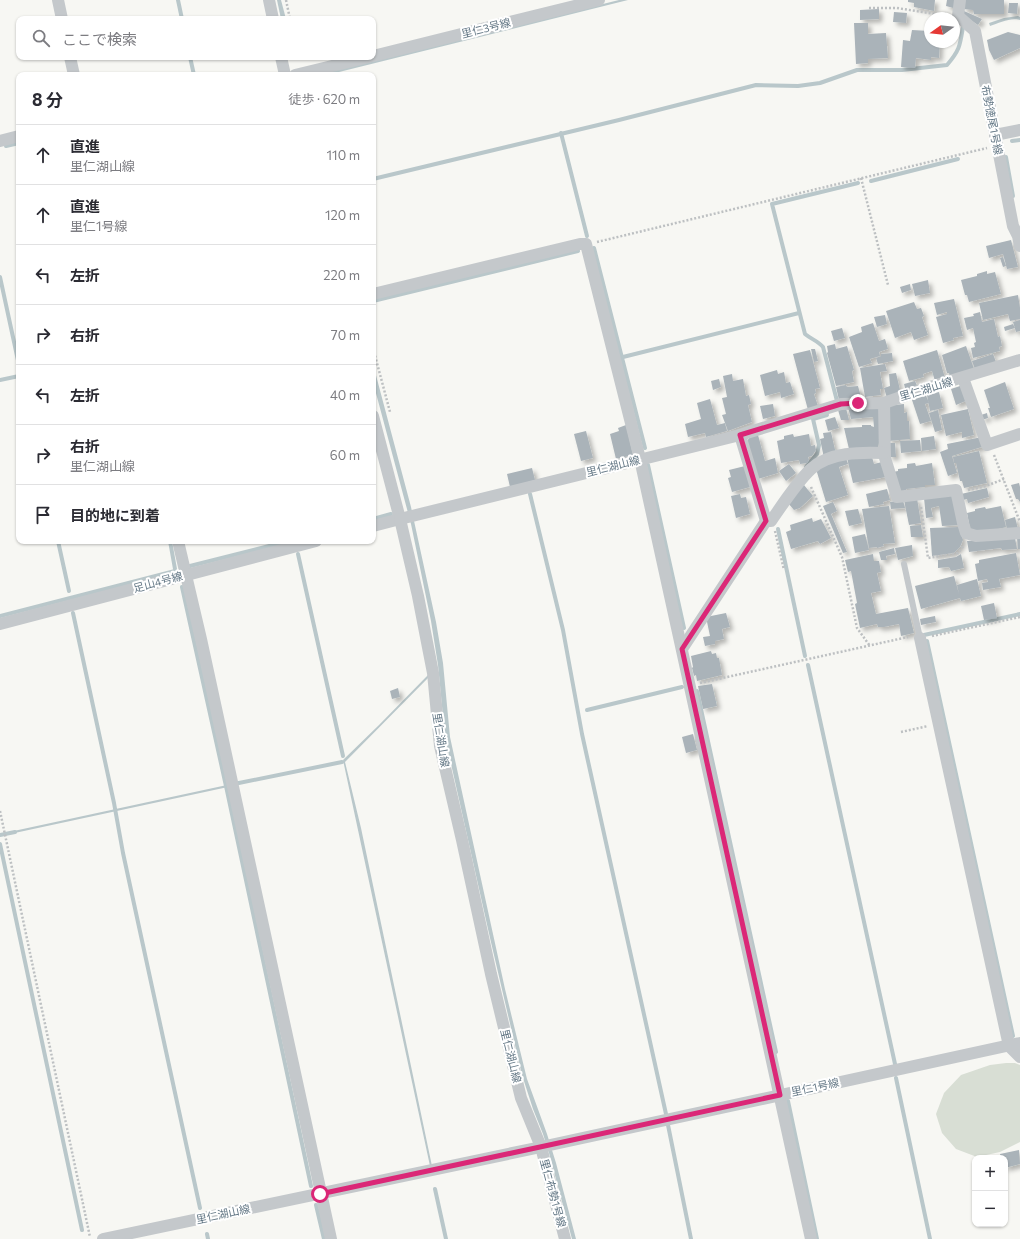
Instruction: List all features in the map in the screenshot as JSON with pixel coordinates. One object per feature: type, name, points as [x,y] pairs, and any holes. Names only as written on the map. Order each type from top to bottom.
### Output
[{"type":"street","points":[[58,0],[61,16]]},
{"type":"street","points":[[269,0],[272,16]]},
{"type":"street","name":"里仁3号線","points":[[376,55],[599,0]]},
{"type":"street","points":[[958,12],[960,0]]},
{"type":"street","name":"布勢徳尾1号線","points":[[960,18],[975,31],[1012,226],[1018,236],[1020,246]]},
{"type":"street","points":[[71,60],[73,72]]},
{"type":"street","points":[[282,60],[284,72]]},
{"type":"street","points":[[307,72],[357,60]]},
{"type":"street","points":[[996,140],[1020,130]]},
{"type":"street","points":[[0,141],[16,137]]},
{"type":"street","points":[[376,293],[572,246],[586,244],[640,459],[811,1239]]},
{"type":"street","name":"里仁湖山線","points":[[103,1239],[540,1147],[521,1098],[491,974],[440,746],[433,673],[418,596],[400,519],[740,435],[841,404],[884,403],[930,387],[1020,360]]},
{"type":"street","points":[[963,378],[987,445],[1020,434]]},
{"type":"street","points":[[884,403],[884,453],[897,497],[956,490],[966,533],[976,536],[1020,533]]},
{"type":"street","points":[[376,427],[400,519],[376,525]]},
{"type":"street","points":[[740,435],[769,521]]},
{"type":"street","points":[[682,649],[769,521],[812,468],[830,458],[849,454],[884,453]]},
{"type":"street","points":[[179,544],[201,639],[320,1194],[331,1239]]},
{"type":"street","name":"足山4号線","points":[[0,624],[304,544]]},
{"type":"street","points":[[920,638],[1015,1044],[1020,1057]]},
{"type":"street","name":"里仁1号線","points":[[540,1147],[1015,1044]]},
{"type":"street","name":"里仁布勢1号線","points":[[540,1147],[565,1239]]},
{"type":"lane","points":[[904,564],[920,638]]},
{"type":"path","points":[[286,0],[289,16]]},
{"type":"path","points":[[869,8],[897,8],[924,12]]},
{"type":"path","points":[[586,244],[862,178],[996,140]]},
{"type":"path","points":[[862,178],[888,285]]},
{"type":"path","points":[[376,359],[390,412]]},
{"type":"path","points":[[990,445],[1020,522]]},
{"type":"path","points":[[805,475],[842,557],[857,628],[870,646]]},
{"type":"path","points":[[956,492],[986,486],[1004,479]]},
{"type":"path","points":[[920,494],[928,558],[958,553],[962,549],[969,534]]},
{"type":"path","points":[[769,521],[774,528],[784,570]]},
{"type":"path","points":[[690,685],[915,636],[924,638],[1020,617]]},
{"type":"path","points":[[901,732],[939,724]]},
{"type":"path","points":[[0,810],[91,1239]]},
{"type":"shaded area","points":[[277,0],[281,0],[285,16],[280,16]]},
{"type":"shaded area","points":[[619,0],[628,0],[339,72],[329,72]]},
{"type":"shaded area","points":[[1020,17],[1020,20],[1009,20],[990,26],[989,23],[1004,18]]},
{"type":"shaded area","points":[[376,375],[411,507],[436,622],[443,663],[450,737],[505,989],[527,1079],[556,1163],[576,1239],[572,1239],[549,1153],[522,1075],[490,938],[445,737],[438,665],[431,621],[411,524],[376,393]]},
{"type":"shaded area","points":[[428,675],[429,677],[345,762],[361,828],[432,1166],[430,1166],[343,760]]},
{"type":"shaded area","points":[[227,785],[228,787],[10,834],[9,832]]},
{"type":"shaded area","points":[[1015,1063],[1020,1065],[1020,1142],[1000,1152],[986,1155],[972,1155],[956,1149],[942,1133],[936,1114],[944,1093],[961,1075],[990,1065]]},
{"type":"building","points":[[908,0],[935,0],[934,11],[914,7],[914,3],[908,2]]},
{"type":"building","points":[[947,0],[958,0],[957,9],[946,6]]},
{"type":"building","points":[[964,0],[1004,0],[1004,14],[974,14],[973,10],[963,9]]},
{"type":"building","points":[[1009,3],[1018,3],[1017,14],[1008,13]]},
{"type":"building","points":[[879,9],[879,19],[860,20],[860,10]]},
{"type":"building","points":[[964,11],[982,19],[978,25],[963,15]]},
{"type":"building","points":[[894,12],[907,13],[906,23],[893,22]]},
{"type":"building","points":[[854,23],[868,23],[868,34],[886,33],[888,58],[868,59],[868,63],[856,64]]},
{"type":"building","points":[[912,30],[924,31],[924,48],[940,48],[939,58],[931,57],[931,60],[916,58],[915,68],[901,67],[903,40],[910,41]]},
{"type":"building","points":[[1008,32],[1020,35],[1020,48],[994,60],[989,50],[987,40]]},
{"type":"building","points":[[1011,240],[1018,267],[1007,269],[1003,254],[989,258],[986,246]]},
{"type":"building","points":[[1003,257],[1006,266],[1003,267],[1000,258]]},
{"type":"building","points":[[987,271],[987,274],[995,272],[1001,294],[969,302],[967,295],[965,295],[961,280],[977,276],[977,274]]},
{"type":"building","points":[[928,280],[930,293],[915,296],[912,284]]},
{"type":"building","points":[[910,284],[911,290],[902,293],[900,287]]},
{"type":"building","points":[[1018,295],[1020,319],[1010,321],[1008,314],[983,320],[979,303]]},
{"type":"building","points":[[954,299],[963,336],[953,338],[954,340],[943,343],[936,317],[947,314],[947,312],[937,315],[934,303]]},
{"type":"building","points":[[914,302],[917,309],[921,308],[924,316],[922,317],[928,335],[914,340],[911,332],[895,338],[886,311]]},
{"type":"building","points":[[980,312],[982,322],[994,319],[998,337],[1000,336],[1002,346],[999,347],[1000,351],[973,358],[971,348],[975,347],[974,343],[976,342],[973,328],[967,330],[964,318],[974,316],[973,314]]},
{"type":"building","points":[[885,315],[887,324],[877,327],[874,317]]},
{"type":"building","points":[[1020,320],[1020,331],[1016,332],[1013,322]]},
{"type":"building","points":[[873,323],[879,341],[885,339],[888,349],[879,352],[880,356],[870,359],[872,363],[859,367],[849,337],[862,332],[861,327]]},
{"type":"building","points":[[1013,324],[1015,328],[1005,331],[1004,327]]},
{"type":"building","points":[[842,328],[845,338],[834,341],[831,331]]},
{"type":"building","points":[[835,344],[836,349],[847,346],[854,370],[852,371],[854,382],[836,386],[827,353],[827,346]]},
{"type":"building","points":[[966,346],[974,369],[950,377],[949,373],[947,373],[942,355]]},
{"type":"building","points":[[811,349],[815,349],[818,361],[814,362]]},
{"type":"building","points":[[810,350],[820,388],[815,389],[816,393],[814,394],[818,406],[808,410],[793,354]]},
{"type":"building","points":[[937,350],[945,378],[935,381],[932,371],[923,374],[924,377],[909,381],[903,361]]},
{"type":"building","points":[[892,353],[893,361],[878,364],[876,358],[881,356],[881,354]]},
{"type":"building","points":[[993,354],[996,362],[975,369],[972,361]]},
{"type":"building","points":[[885,364],[887,371],[880,372],[883,389],[880,389],[881,395],[865,397],[860,368]]},
{"type":"building","points":[[777,370],[778,374],[784,372],[786,383],[790,382],[794,394],[781,398],[780,392],[765,396],[760,375]]},
{"type":"building","points":[[896,373],[901,394],[887,398],[884,388],[890,386],[889,374]]},
{"type":"building","points":[[732,374],[733,381],[743,379],[746,396],[749,395],[751,404],[748,405],[752,422],[728,431],[722,415],[726,414],[722,398],[727,397],[723,376]]},
{"type":"building","points":[[719,379],[721,387],[713,390],[711,381]]},
{"type":"building","points":[[915,381],[918,388],[906,392],[904,384]]},
{"type":"building","points":[[1005,382],[1014,409],[991,417],[988,408],[990,408],[984,390]]},
{"type":"building","points":[[846,385],[847,387],[858,386],[861,397],[839,400],[836,387]]},
{"type":"building","points":[[963,385],[968,400],[956,405],[951,389]]},
{"type":"building","points":[[939,392],[943,408],[930,411],[927,395]]},
{"type":"building","points":[[925,393],[929,403],[925,404],[931,421],[920,424],[911,397]]},
{"type":"building","points":[[710,399],[717,425],[725,423],[727,431],[706,437],[705,433],[688,437],[685,424],[701,419],[697,403]]},
{"type":"building","points":[[773,404],[775,416],[763,419],[760,406]]},
{"type":"building","points":[[904,404],[904,413],[907,412],[907,421],[909,421],[910,439],[888,441],[887,408],[893,405]]},
{"type":"building","points":[[879,405],[880,439],[878,447],[849,449],[844,428],[862,427],[862,425],[871,425],[874,427],[873,417],[851,419],[848,407]]},
{"type":"building","points":[[846,408],[849,420],[841,420],[838,410]]},
{"type":"building","points":[[968,409],[974,435],[962,438],[962,432],[946,436],[941,415]]},
{"type":"building","points":[[938,410],[942,430],[935,432],[929,413]]},
{"type":"building","points":[[987,413],[988,418],[982,420],[981,415]]},
{"type":"building","points":[[835,417],[839,428],[828,431],[825,420]]},
{"type":"building","points":[[626,425],[633,455],[616,459],[610,434],[619,431],[618,428]]},
{"type":"building","points":[[586,431],[593,458],[581,461],[574,434]]},
{"type":"building","points":[[831,432],[836,454],[824,458],[820,439],[824,438],[823,433]]},
{"type":"building","points":[[793,434],[794,437],[809,434],[811,446],[815,445],[816,450],[812,456],[808,457],[809,460],[807,463],[800,464],[799,460],[781,463],[777,441],[784,439],[784,436]]},
{"type":"building","points":[[758,435],[765,461],[775,458],[778,473],[758,479],[747,441],[750,437]]},
{"type":"building","points":[[934,436],[936,449],[922,451],[921,438]]},
{"type":"building","points":[[982,437],[985,446],[952,456],[957,473],[948,476],[940,452],[948,449],[947,444]]},
{"type":"building","points":[[920,440],[921,451],[901,453],[900,441]]},
{"type":"building","points":[[888,443],[895,443],[896,457],[889,457]]},
{"type":"building","points":[[979,451],[987,483],[964,488],[962,481],[960,481],[953,457]]},
{"type":"building","points":[[859,456],[860,459],[872,457],[874,464],[882,462],[886,477],[853,483],[847,458]]},
{"type":"building","points":[[846,458],[848,464],[839,467],[848,495],[826,502],[816,469]]},
{"type":"building","points":[[915,463],[916,466],[932,463],[935,485],[925,485],[925,487],[906,489],[907,493],[900,494],[893,472],[898,471],[898,469],[907,468],[907,464]]},
{"type":"building","points":[[789,464],[796,473],[786,481],[779,471]]},
{"type":"building","points":[[745,466],[750,487],[732,492],[728,478],[731,477],[729,470]]},
{"type":"building","points":[[532,468],[535,480],[510,487],[507,474]]},
{"type":"building","points":[[1019,483],[1020,502],[1016,499],[1011,485]]},
{"type":"building","points":[[804,485],[813,496],[800,508],[794,510],[788,503]]},
{"type":"building","points":[[987,488],[989,497],[968,503],[967,499],[963,500],[961,494]]},
{"type":"building","points":[[887,489],[890,500],[883,502],[884,504],[869,507],[866,494]]},
{"type":"building","points":[[740,494],[741,498],[746,497],[750,514],[736,518],[731,496]]},
{"type":"building","points":[[955,494],[959,525],[942,526],[939,506],[931,508],[933,517],[926,518],[924,498]]},
{"type":"building","points":[[917,498],[921,523],[909,525],[904,500]]},
{"type":"building","points":[[903,500],[905,508],[891,509],[890,502]]},
{"type":"building","points":[[833,502],[837,511],[831,514],[847,552],[843,553],[823,506]]},
{"type":"building","points":[[889,506],[895,543],[883,544],[884,546],[877,548],[869,548],[862,509]]},
{"type":"building","points":[[1001,506],[1006,527],[983,533],[970,529],[967,513],[975,511],[975,509],[985,507],[986,509]]},
{"type":"building","points":[[858,509],[862,523],[849,526],[845,511]]},
{"type":"building","points":[[1015,517],[1018,529],[1007,529],[1005,520]]},
{"type":"building","points":[[812,518],[813,522],[821,519],[831,538],[820,544],[818,541],[791,549],[786,532],[791,530],[790,525]]},
{"type":"building","points":[[921,525],[923,537],[911,537],[910,526]]},
{"type":"building","points":[[959,527],[963,540],[960,547],[954,553],[932,556],[930,528]]},
{"type":"building","points":[[865,534],[869,550],[855,553],[852,537]]},
{"type":"building","points":[[1015,538],[1017,549],[1002,550],[1001,548],[969,552],[967,541]]},
{"type":"building","points":[[1017,538],[1020,538],[1020,549],[1018,549]]},
{"type":"building","points":[[912,545],[913,556],[898,560],[895,548]]},
{"type":"building","points":[[894,548],[895,554],[886,556],[887,560],[881,560],[879,552]]},
{"type":"building","points":[[1016,553],[1020,575],[999,579],[1001,587],[983,590],[982,583],[988,582],[987,579],[978,581],[975,564],[979,563],[979,560]]},
{"type":"building","points":[[873,554],[874,561],[879,561],[881,572],[877,573],[881,591],[871,593],[876,614],[908,608],[914,633],[901,636],[899,624],[878,627],[877,624],[860,628],[851,571],[848,572],[845,560]]},
{"type":"building","points":[[961,554],[964,568],[951,571],[949,567],[938,568],[938,560],[956,557]]},
{"type":"building","points":[[954,576],[959,594],[957,585],[977,579],[981,596],[961,601],[960,598],[921,609],[915,586]]},
{"type":"building","points":[[994,603],[997,618],[984,620],[981,606]]},
{"type":"building","points":[[726,613],[730,627],[722,629],[724,639],[715,641],[715,644],[705,646],[703,637],[710,636],[706,617]]},
{"type":"building","points":[[935,616],[936,622],[921,625],[920,619]]},
{"type":"building","points":[[711,651],[712,654],[716,653],[717,658],[719,658],[722,675],[697,681],[696,675],[694,676],[692,668],[691,656]]},
{"type":"building","points":[[712,684],[717,706],[703,709],[698,686]]},
{"type":"building","points":[[398,688],[400,697],[392,699],[390,691]]},
{"type":"building","points":[[693,734],[697,750],[686,753],[682,737]]},
{"type":"building","points":[[1019,1150],[1020,1164],[1008,1167],[1008,1155],[1000,1154]]},
{"type":"waterway","points":[[178,0],[181,16]]},
{"type":"waterway","points":[[376,178],[619,120],[756,85],[798,86],[820,83],[857,70],[902,70],[947,65],[959,47],[963,27]]},
{"type":"waterway","points":[[191,60],[193,72]]},
{"type":"waterway","points":[[561,133],[587,236]]},
{"type":"waterway","points":[[1012,141],[1020,140]]},
{"type":"waterway","points":[[6,146],[16,144]]},
{"type":"waterway","points":[[1006,157],[1013,196]]},
{"type":"waterway","points":[[871,181],[958,159]]},
{"type":"waterway","points":[[837,401],[823,347],[805,334],[772,204],[858,183]]},
{"type":"waterway","points":[[594,248],[645,448]]},
{"type":"waterway","points":[[376,300],[578,251]]},
{"type":"waterway","points":[[0,277],[16,351]]},
{"type":"waterway","points":[[623,357],[799,313]]},
{"type":"waterway","points":[[0,380],[16,377]]},
{"type":"waterway","points":[[806,467],[817,454],[819,445],[813,419],[827,415]]},
{"type":"waterway","points":[[648,465],[684,628]]},
{"type":"waterway","points":[[530,494],[563,630],[582,734],[666,1114]]},
{"type":"waterway","points":[[376,518],[391,514]]},
{"type":"waterway","points":[[778,529],[805,656]]},
{"type":"waterway","points":[[59,544],[69,591]]},
{"type":"waterway","points":[[171,544],[175,569]]},
{"type":"waterway","points":[[190,566],[277,544]]},
{"type":"waterway","points":[[298,554],[343,756]]},
{"type":"waterway","points":[[0,616],[175,571]]},
{"type":"waterway","points":[[182,587],[311,1186]]},
{"type":"waterway","points":[[73,613],[200,1208]]},
{"type":"waterway","points":[[924,635],[1020,614]]},
{"type":"waterway","points":[[927,641],[1013,1036]]},
{"type":"waterway","points":[[808,665],[895,1064]]},
{"type":"waterway","points":[[587,710],[682,687]]},
{"type":"waterway","points":[[697,691],[776,1052]]},
{"type":"waterway","points":[[234,784],[342,762]]},
{"type":"waterway","points":[[0,835],[15,832]]},
{"type":"waterway","points":[[0,844],[82,1230]]},
{"type":"waterway","points":[[896,1078],[930,1239]]},
{"type":"waterway","points":[[788,1101],[817,1239]]},
{"type":"waterway","points":[[668,1125],[691,1239]]},
{"type":"waterway","points":[[435,1189],[446,1239]]},
{"type":"waterway","points":[[316,1205],[324,1239]]},
{"type":"waterway","points":[[207,1234],[208,1239]]},
{"type":"route","points":[[320,1194],[780,1095],[682,649],[766,521],[740,435],[841,404],[858,403]]}]
